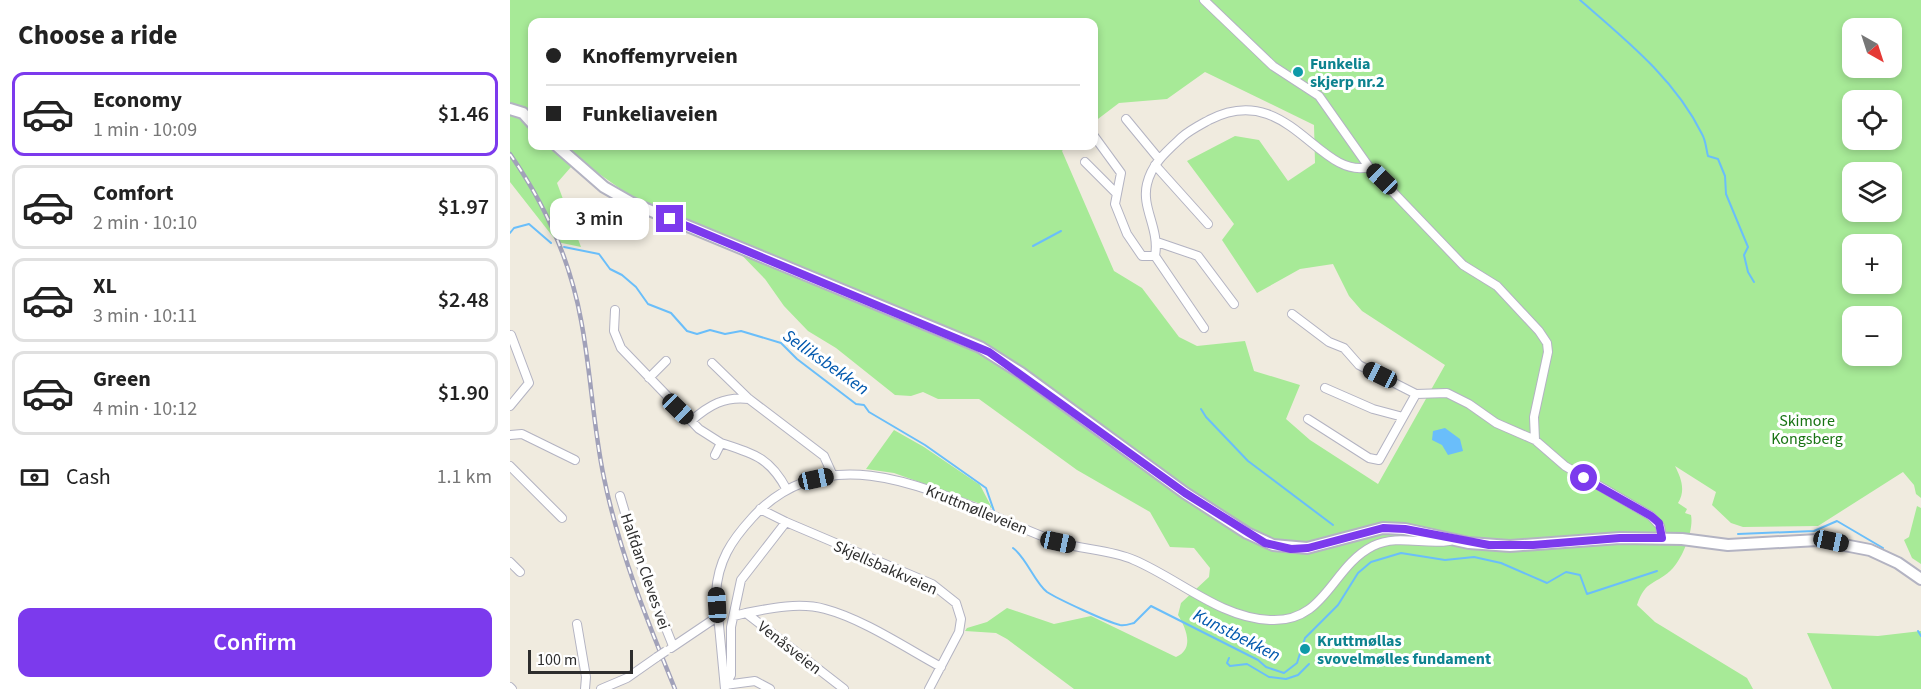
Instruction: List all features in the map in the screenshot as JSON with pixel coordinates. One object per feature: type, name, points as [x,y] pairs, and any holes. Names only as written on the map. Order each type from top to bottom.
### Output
[{"type":"street","points":[[1204,0],[1273,66],[1319,96],[1370,167],[1463,265],[1497,285],[1543,337],[1547,343],[1548,360],[1534,417],[1535,440]]},
{"type":"street","points":[[510,109],[523,113],[528,119]]},
{"type":"street","points":[[1204,328],[1155,256],[1157,242],[1146,199],[1146,186],[1157,162],[1188,131],[1221,114],[1248,110],[1270,115],[1296,129],[1325,154],[1345,166],[1360,170],[1370,167]]},
{"type":"street","points":[[510,115],[528,121]]},
{"type":"street","points":[[1126,119],[1157,162],[1208,224]]},
{"type":"street","points":[[1098,141],[1121,173],[1116,193],[1117,210],[1131,242],[1142,256],[1155,256]]},
{"type":"street","points":[[562,150],[604,187],[641,208],[989,352],[1185,493],[1265,543],[1291,549],[1308,548],[1383,528],[1405,529],[1453,540],[1510,546],[1662,538],[1728,545],[1775,541],[1831,541],[1882,556],[1921,579]]},
{"type":"street","points":[[1085,162],[1116,193]]},
{"type":"street","points":[[1157,242],[1198,256],[1234,304]]},
{"type":"street","points":[[615,310],[614,331],[619,345],[649,378],[691,421],[721,443],[754,453],[766,460],[778,474],[787,490]]},
{"type":"street","points":[[1292,314],[1329,342],[1344,348],[1359,365],[1416,394],[1447,393],[1469,404],[1496,423],[1535,440],[1565,466],[1651,516],[1659,523],[1662,538]]},
{"type":"street","points":[[510,406],[529,383],[511,335]]},
{"type":"street","points":[[649,378],[666,361]]},
{"type":"street","points":[[712,363],[749,399],[824,456],[833,476]]},
{"type":"street","points":[[1325,388],[1373,409],[1404,417]]},
{"type":"street","points":[[1308,418],[1369,458],[1379,460],[1416,394]]},
{"type":"street","points":[[691,421],[704,409],[721,401],[733,397],[749,399]]},
{"type":"street","points":[[510,435],[522,434],[575,460]]},
{"type":"street","points":[[715,455],[721,443]]},
{"type":"street","points":[[510,466],[561,518]]},
{"type":"street","name":"Kruttmølleveien","points":[[725,687],[717,617],[717,578],[724,554],[732,540],[760,509],[787,490],[833,476],[856,475],[902,480],[1058,542],[1133,560],[1228,609],[1269,620],[1292,618],[1311,609],[1350,564],[1374,545],[1392,540],[1438,543],[1453,540]]},
{"type":"street","name":"Halfdan Cleves vei","points":[[620,496],[669,649]]},
{"type":"street","name":"Skjellsbakkveien","points":[[760,509],[932,584],[956,603],[961,619],[959,632],[929,689]]},
{"type":"street","points":[[725,687],[731,675],[734,616],[741,580],[786,522]]},
{"type":"street","points":[[510,562],[520,572]]},
{"type":"street","points":[[746,613],[796,606],[823,608],[844,616],[941,667]]},
{"type":"street","name":"Venåsveien","points":[[734,616],[746,613],[844,689]]},
{"type":"street","points":[[601,689],[642,667],[717,617]]},
{"type":"street","points":[[577,624],[586,678],[585,689]]},
{"type":"street","points":[[725,687],[755,681],[770,689]]},
{"type":"green space","name":"Skimore Kongsberg","points":[[510,0],[1921,0],[1921,498],[1916,494],[1914,485],[1903,472],[1818,526],[1743,527],[1731,523],[1712,505],[1716,492],[1675,466],[1682,489],[1678,503],[1687,509],[1685,513],[1691,515],[1689,535],[1677,563],[1648,586],[1637,605],[1655,622],[1747,678],[1753,689],[1074,689],[996,633],[965,631],[967,628],[987,622],[1007,608],[1054,624],[1091,616],[1176,657],[1182,653],[1187,644],[1186,632],[1178,615],[1181,603],[1209,577],[1210,568],[1194,548],[1170,547],[1150,512],[1077,470],[979,399],[938,399],[923,392],[911,396],[895,395],[836,348],[808,331],[784,306],[765,279],[730,243],[649,209],[578,159],[557,183],[581,247],[557,242],[510,182]],"holes":[[[528,18],[1098,18],[1098,119],[1119,103],[1167,99],[1205,72],[1314,125],[1315,163],[1288,181],[1259,140],[1235,136],[1187,161],[1234,224],[1222,240],[1257,293],[1300,269],[1333,264],[1349,296],[1362,311],[1445,365],[1378,484],[1310,440],[1286,419],[1300,385],[1254,371],[1245,341],[1197,346],[1179,337],[1142,288],[1114,271],[1063,150],[528,150]]]},
{"type":"green space","points":[[894,430],[924,447],[980,485],[992,508],[894,473],[866,469]]},
{"type":"green space","points":[[1917,506],[1921,508],[1921,564],[1912,558],[1904,540],[1909,537]]},
{"type":"green space","points":[[1921,631],[1921,689],[1832,689],[1807,633],[1878,636]]},
{"type":"water","points":[[1445,428],[1460,439],[1463,451],[1448,455],[1442,445],[1432,440],[1433,431]]},
{"type":"waterway","points":[[1580,0],[1648,61],[1678,95],[1691,114],[1703,137],[1708,156],[1718,159],[1725,176],[1726,194],[1748,247],[1744,255],[1748,272],[1754,282]]},
{"type":"waterway","name":"Selliksbekken","points":[[510,233],[514,228],[529,224],[551,243]]},
{"type":"waterway","points":[[1033,246],[1061,231]]},
{"type":"waterway","name":"Selliksbekken","points":[[564,247],[599,254],[610,269],[622,275],[636,287],[648,304],[671,313],[687,331],[697,334],[710,330],[725,334],[741,331],[781,343],[797,359],[856,404],[864,405],[869,412],[925,445],[986,488],[994,511]]},
{"type":"waterway","points":[[1201,409],[1248,461],[1333,525]]},
{"type":"waterway","name":"Kunstbekken","points":[[1738,534],[1814,531],[1837,521],[1883,548]]},
{"type":"waterway","name":"Kunstbekken","points":[[1013,548],[1022,557],[1038,583],[1047,592],[1061,600],[1120,625],[1134,623],[1151,606],[1258,660],[1266,667],[1284,673],[1297,663],[1305,638],[1338,605],[1358,573],[1371,562],[1401,553],[1445,560],[1474,557],[1501,563],[1547,583],[1566,572],[1580,575],[1587,594],[1657,571]]},
{"type":"waterway","name":"Kunstbekken","points":[[1918,631],[1921,636]]},
{"type":"waterway","points":[[1229,658],[1227,663],[1230,666],[1247,664],[1269,677],[1286,679],[1298,675],[1309,664]]},
{"type":"railway","points":[[510,154],[545,213],[570,276],[581,320],[600,458],[610,505],[635,585],[675,689]]},
{"type":"place","name":"Funkelia skjerp nr.2","points":[[1298,72]]},
{"type":"place","name":"Kruttmøllas svovelmølles fundament","points":[[1305,649]]},
{"type":"route","points":[[670,219],[970,342],[989,352],[1006,362],[1185,493],[1265,543],[1291,549],[1308,548],[1361,532],[1383,528],[1405,529],[1469,543],[1510,546],[1620,538],[1662,538],[1659,523],[1651,516],[1584,478]]}]
